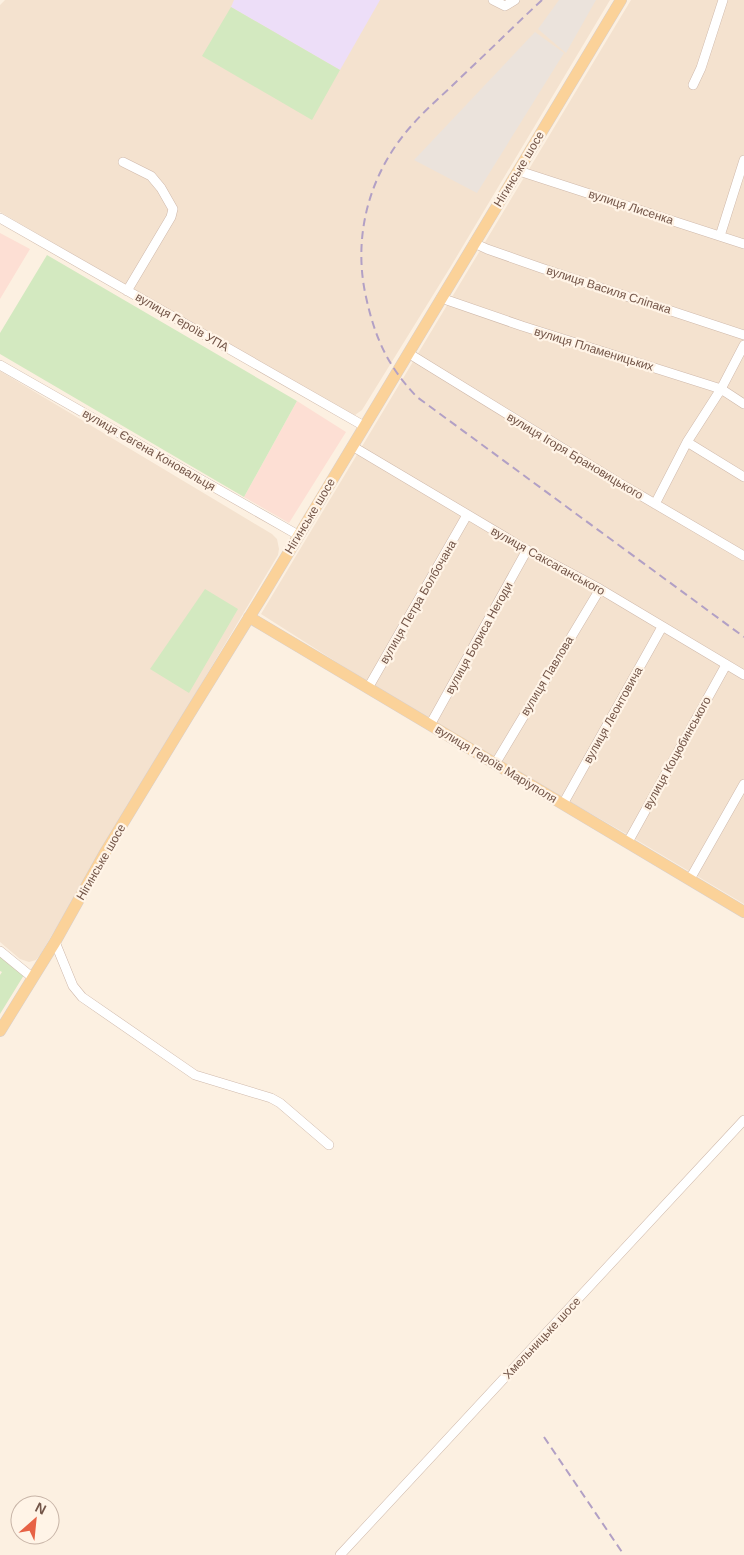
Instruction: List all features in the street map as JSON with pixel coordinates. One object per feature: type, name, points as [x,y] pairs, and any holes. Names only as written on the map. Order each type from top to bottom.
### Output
[{"type":"main road","name":"Нігинське шосе","points":[[0,1032],[55,942],[106,851],[621,0]]},
{"type":"main road","name":"вулиця Героїв Маріуполя","points":[[249,617],[744,912]]},
{"type":"street","points":[[493,0],[504,6],[515,0]]},
{"type":"street","points":[[694,84],[724,0]]},
{"type":"street","points":[[720,236],[744,160]]},
{"type":"street","points":[[123,162],[151,176],[161,188],[173,210],[171,217],[127,291]]},
{"type":"street","name":"вулиця Лисенка","points":[[519,171],[744,244]]},
{"type":"street","name":"вулиця Героїв УПА","points":[[0,218],[364,426]]},
{"type":"street","name":"вулиця Василя Сліпака","points":[[474,243],[541,268],[744,335]]},
{"type":"street","name":"вулиця Пламеницьких","points":[[441,298],[522,326],[721,389],[744,404]]},
{"type":"street","points":[[655,504],[687,442],[721,389],[744,345]]},
{"type":"street","name":"вулиця Ігоря Брановицького","points":[[408,353],[655,504],[744,556]]},
{"type":"street","name":"вулиця Євгена Коновальця","points":[[0,365],[298,535]]},
{"type":"street","points":[[687,442],[744,476]]},
{"type":"street","name":"вулиця Саксаганського","points":[[352,446],[527,550],[600,589],[744,676]]},
{"type":"street","name":"вулиця Петра Болбочана","points":[[368,688],[468,515]]},
{"type":"street","name":"вулиця Бориса Негоди","points":[[430,726],[527,550]]},
{"type":"street","name":"вулиця Павлова","points":[[495,764],[600,589]]},
{"type":"street","name":"вулиця Леонтовича","points":[[563,804],[662,626]]},
{"type":"street","name":"вулиця Коцюбинського","points":[[628,842],[726,665]]},
{"type":"street","points":[[690,879],[744,784]]},
{"type":"street","points":[[55,942],[73,986],[82,997],[195,1074],[271,1098],[280,1103],[329,1145]]},
{"type":"street","points":[[0,951],[33,978]]},
{"type":"street","name":"Хмельницьке шосе","points":[[340,1555],[744,1120]]},
{"type":"shaded area","points":[[5,0],[610,0],[451,266],[362,410],[355,415],[350,414],[0,212],[0,5]]},
{"type":"shaded area","points":[[234,0],[380,0],[340,70],[231,7]]},
{"type":"shaded area","points":[[559,0],[596,0],[566,53],[538,29]]},
{"type":"shaded area","points":[[631,0],[744,0],[744,904],[630,836],[429,721],[261,614]]},
{"type":"shaded area","points":[[535,32],[564,53],[477,193],[414,160]]},
{"type":"shaded area","points":[[0,233],[30,249],[0,299]]},
{"type":"shaded area","points":[[0,371],[272,534],[277,539],[279,549],[278,555],[40,955],[36,960],[29,962],[20,959],[0,942]]},
{"type":"shaded area","points":[[297,401],[346,432],[289,523],[244,497]]},
{"type":"green space","points":[[231,7],[340,70],[312,120],[202,56]]},
{"type":"green space","points":[[47,255],[297,401],[244,497],[0,354],[0,333]]},
{"type":"green space","points":[[205,589],[238,609],[189,693],[150,669]]},
{"type":"green space","points":[[0,954],[24,975],[0,1014],[0,975],[2,972],[0,971]]},
{"type":"railway","points":[[542,0],[418,118],[398,142],[386,162],[368,205],[363,227],[361,250],[362,274],[366,297],[378,339],[390,363],[417,397],[744,637]]},
{"type":"railway","points":[[544,1437],[624,1555]]}]
